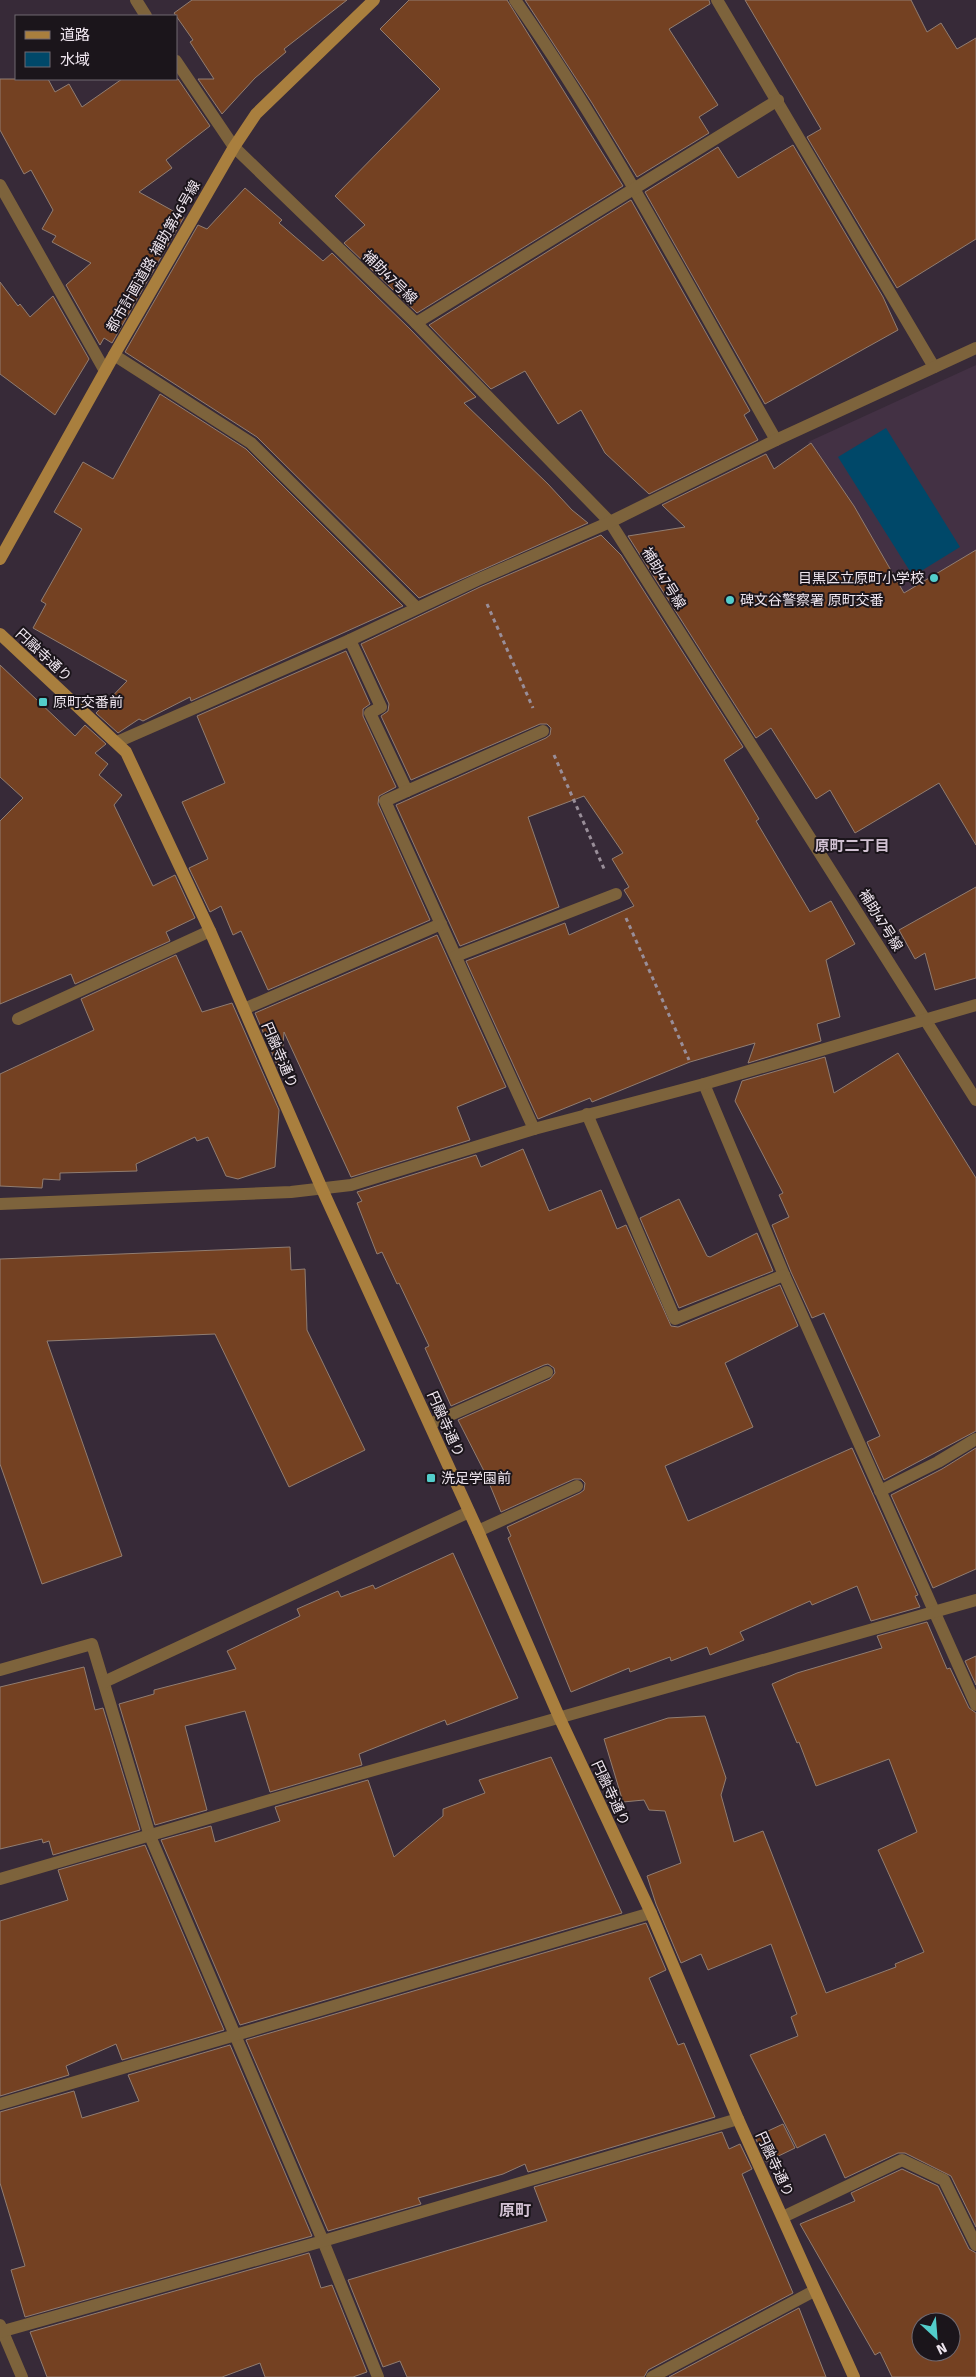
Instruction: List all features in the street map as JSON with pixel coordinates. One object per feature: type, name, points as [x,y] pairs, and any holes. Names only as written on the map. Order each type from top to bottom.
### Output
[{"type":"street","points":[[136,0],[145,15]]},
{"type":"street","name":"都市計画道路 補助第46号線","points":[[0,559],[114,355],[234,147],[256,114],[374,0]]},
{"type":"street","points":[[515,0],[545,43],[634,187],[776,440]]},
{"type":"street","points":[[717,0],[778,100],[934,367]]},
{"type":"street","name":"補助47号線","points":[[178,64],[234,147],[416,323],[610,522],[976,1100]]},
{"type":"street","points":[[416,323],[778,100]]},
{"type":"street","points":[[0,185],[105,371]]},
{"type":"street","points":[[117,742],[350,640],[477,580],[610,522],[776,440],[976,348]]},
{"type":"street","points":[[114,355],[251,443],[417,608]]},
{"type":"street","name":"円融寺通り","points":[[0,634],[126,752],[210,931],[322,1188],[478,1531],[560,1719],[651,1913],[738,2119],[854,2377]]},
{"type":"street","points":[[350,640],[381,708],[370,713],[407,791]]},
{"type":"street","points":[[534,1129],[385,801],[543,730]]},
{"type":"street","points":[[456,956],[616,894]]},
{"type":"street","points":[[244,1009],[441,924]]},
{"type":"street","points":[[18,1019],[210,931]]},
{"type":"street","points":[[0,1204],[291,1192],[351,1185],[534,1129],[704,1084],[976,1005]]},
{"type":"street","points":[[704,1084],[784,1275],[976,1705]]},
{"type":"street","points":[[587,1114],[675,1319],[784,1275]]},
{"type":"street","points":[[430,1424],[547,1372]]},
{"type":"street","points":[[880,1491],[938,1462],[976,1439]]},
{"type":"street","points":[[478,1531],[576,1486]]},
{"type":"street","points":[[104,1682],[469,1512]]},
{"type":"street","points":[[0,1879],[349,1777],[560,1719],[976,1600]]},
{"type":"street","points":[[0,1670],[92,1644],[150,1836],[323,2241],[378,2377]]},
{"type":"street","points":[[0,2104],[651,1913]]},
{"type":"street","points":[[22,2377],[1,2329],[323,2241],[738,2119]]},
{"type":"street","points":[[783,2217],[902,2160],[944,2180],[976,2245]]},
{"type":"street","points":[[652,2377],[814,2290]]},
{"type":"path","points":[[477,580],[694,1072],[704,1084]]},
{"type":"shaded area","name":"目黒区立原町小学校","points":[[976,365],[976,715],[808,442]]},
{"type":"water","points":[[886,428],[960,547],[913,576],[838,457]]},
{"type":"building","points":[[192,0],[347,0],[284,49],[286,52],[255,78],[222,114],[198,79],[214,79],[190,42],[193,40],[178,19],[178,15],[174,13]]},
{"type":"building","points":[[409,0],[507,0],[623,186],[417,313],[344,243],[365,225],[335,196],[440,89],[380,29]]},
{"type":"building","points":[[525,0],[709,0],[710,4],[669,29],[718,105],[699,117],[709,133],[637,177],[592,103]]},
{"type":"building","points":[[745,0],[911,0],[927,32],[941,23],[957,49],[976,38],[976,239],[897,288],[807,137],[821,129]]},
{"type":"building","points":[[0,79],[49,80],[55,92],[69,84],[82,107],[121,80],[178,79],[210,126],[166,160],[172,168],[139,192],[184,217],[112,343],[104,338],[100,345],[66,285],[91,263],[52,242],[56,236],[42,229],[53,210],[31,170],[24,174],[0,130]]},
{"type":"building","points":[[793,145],[883,297],[898,330],[765,404],[645,192],[718,147],[738,178]]},
{"type":"building","points":[[245,188],[282,220],[279,223],[323,261],[332,253],[410,329],[476,397],[464,403],[548,484],[572,510],[588,523],[419,598],[257,437],[125,352],[198,225],[207,229]]},
{"type":"building","points":[[631,200],[750,411],[744,415],[758,440],[649,494],[605,453],[581,410],[558,424],[525,371],[491,389],[429,325]]},
{"type":"building","points":[[0,282],[18,306],[20,304],[30,317],[53,296],[89,359],[55,415],[0,374]]},
{"type":"building","points":[[160,394],[246,449],[403,606],[191,701],[190,697],[143,721],[139,719],[118,733],[96,713],[127,681],[33,628],[46,604],[41,601],[82,529],[54,512],[83,462],[113,479]]},
{"type":"building","points":[[811,443],[854,506],[904,593],[976,550],[976,845],[939,783],[855,833],[830,790],[816,799],[771,728],[756,738],[628,536],[685,527],[662,505],[766,454],[774,469]]},
{"type":"building","points":[[601,535],[621,555],[743,747],[724,760],[759,819],[756,821],[810,912],[831,901],[855,944],[826,960],[840,1017],[817,1024],[821,1041],[748,1063],[755,1043],[690,1062],[592,1102],[590,1098],[538,1119],[466,961],[565,923],[569,935],[634,906],[624,890],[629,887],[612,859],[623,853],[584,796],[528,817],[559,907],[460,946],[396,805],[546,738],[550,735],[551,728],[547,724],[540,724],[411,780],[381,716],[388,711],[389,704],[361,644],[480,587]]},
{"type":"building","points":[[346,651],[370,704],[363,709],[363,716],[396,787],[379,796],[378,804],[430,920],[268,990],[241,931],[233,935],[221,906],[210,912],[189,868],[208,859],[182,802],[225,783],[197,716]]},
{"type":"building","points":[[0,665],[75,736],[85,725],[106,744],[95,753],[108,764],[99,775],[122,795],[114,805],[153,886],[175,875],[195,918],[166,932],[170,941],[75,984],[71,974],[0,1004],[0,821],[23,798],[0,777]]},
{"type":"building","points":[[976,887],[976,978],[935,990],[925,953],[915,959],[899,930]]},
{"type":"building","points":[[437,935],[506,1087],[457,1107],[470,1140],[351,1177],[284,1032],[281,1074],[255,1013]]},
{"type":"building","points":[[176,955],[202,1012],[232,1003],[279,1110],[275,1167],[238,1179],[226,1176],[208,1137],[197,1141],[195,1137],[136,1164],[137,1171],[60,1173],[60,1180],[43,1179],[42,1188],[0,1186],[0,1074],[94,1030],[81,999]]},
{"type":"building","points":[[898,1053],[976,1178],[976,1431],[884,1480],[867,1442],[880,1436],[824,1313],[812,1318],[791,1272],[772,1225],[789,1217],[779,1195],[783,1193],[735,1101],[742,1081],[825,1057],[834,1093]]},
{"type":"building","points":[[523,1149],[549,1211],[601,1190],[617,1229],[626,1225],[671,1326],[678,1327],[780,1285],[798,1326],[725,1363],[753,1427],[665,1466],[688,1521],[852,1448],[918,1595],[915,1596],[920,1607],[871,1621],[857,1586],[812,1605],[810,1601],[740,1632],[744,1640],[710,1655],[707,1647],[671,1661],[670,1657],[630,1672],[629,1668],[571,1692],[508,1538],[511,1536],[507,1527],[580,1493],[584,1490],[585,1483],[581,1479],[574,1479],[501,1512],[485,1473],[458,1420],[550,1379],[555,1373],[554,1368],[548,1364],[544,1365],[451,1406],[425,1348],[429,1346],[382,1252],[377,1254],[357,1203],[362,1201],[357,1192],[476,1155],[481,1167]]},
{"type":"building","points":[[679,1199],[707,1256],[710,1257],[757,1233],[773,1271],[679,1308],[640,1218]]},
{"type":"building","points":[[290,1247],[291,1270],[305,1269],[307,1330],[365,1450],[289,1487],[215,1334],[47,1341],[122,1556],[42,1584],[0,1464],[0,1259]]},
{"type":"building","points":[[976,1448],[976,1569],[933,1588],[891,1495],[942,1469]]},
{"type":"building","points":[[453,1553],[518,1698],[447,1725],[445,1720],[359,1754],[362,1765],[270,1792],[245,1711],[185,1726],[207,1810],[155,1825],[119,1704],[154,1694],[154,1690],[236,1669],[227,1651],[300,1616],[297,1609],[338,1591],[341,1597],[373,1585],[375,1589]]},
{"type":"building","points":[[927,1622],[947,1669],[950,1668],[969,1708],[976,1713],[976,2227],[951,2176],[905,2153],[898,2153],[845,2178],[825,2134],[797,2148],[750,2055],[798,2036],[791,2017],[797,2014],[771,1944],[708,1970],[701,1954],[681,1963],[656,1904],[647,1876],[681,1863],[665,1811],[649,1810],[644,1800],[623,1802],[604,1739],[668,1718],[705,1716],[726,1778],[721,1795],[734,1842],[763,1831],[826,1993],[896,1967],[895,1964],[924,1952],[878,1850],[917,1832],[889,1759],[816,1786],[799,1742],[797,1743],[772,1684],[797,1673],[882,1648],[877,1636]]},
{"type":"building","points":[[976,1656],[976,1685],[965,1661]]},
{"type":"building","points":[[84,1667],[95,1710],[103,1708],[140,1830],[53,1855],[49,1841],[43,1843],[42,1839],[0,1849],[0,1687]]},
{"type":"building","points":[[551,1757],[622,1913],[240,2025],[161,1840],[211,1826],[215,1842],[280,1821],[275,1807],[368,1780],[394,1857],[443,1816],[443,1809],[485,1793],[479,1780]]},
{"type":"building","points":[[145,1845],[224,2030],[122,2060],[116,2044],[66,2066],[69,2075],[0,2096],[0,1921],[68,1900],[58,1870]]},
{"type":"building","points":[[646,1923],[666,1970],[649,1978],[678,2045],[684,2043],[715,2117],[528,2172],[525,2164],[503,2174],[418,2198],[421,2204],[328,2231],[246,2040]]},
{"type":"building","points":[[230,2045],[312,2236],[25,2317],[11,2270],[25,2266],[0,2183],[0,2112],[74,2091],[82,2118],[139,2101],[128,2075]]},
{"type":"building","points":[[783,2124],[795,2148],[766,2162],[755,2137]]},
{"type":"building","points":[[722,2132],[729,2149],[740,2144],[752,2169],[742,2174],[793,2293],[648,2370],[644,2377],[407,2377],[400,2361],[383,2367],[348,2280],[547,2221],[534,2187]]},
{"type":"building","points":[[902,2169],[938,2186],[969,2249],[976,2253],[976,2377],[892,2377],[880,2352],[875,2355],[800,2224],[855,2201],[851,2193]]},
{"type":"building","points":[[309,2253],[321,2288],[332,2285],[367,2372],[353,2377],[265,2377],[260,2363],[222,2377],[47,2377],[30,2332]]},
{"type":"building","points":[[799,2308],[826,2377],[669,2377]]},
{"type":"place","name":"目黒区立原町小学校","points":[[934,578]]},
{"type":"place","name":"碑文谷警察署 原町交番","points":[[730,600]]},
{"type":"place","name":"原町交番前","points":[[43,702]]},
{"type":"place","name":"洗足学園前","points":[[431,1478]]},
{"type":"district","name":"原町二丁目","points":[[852,846]]},
{"type":"district","name":"原町","points":[[515,2210]]}]
